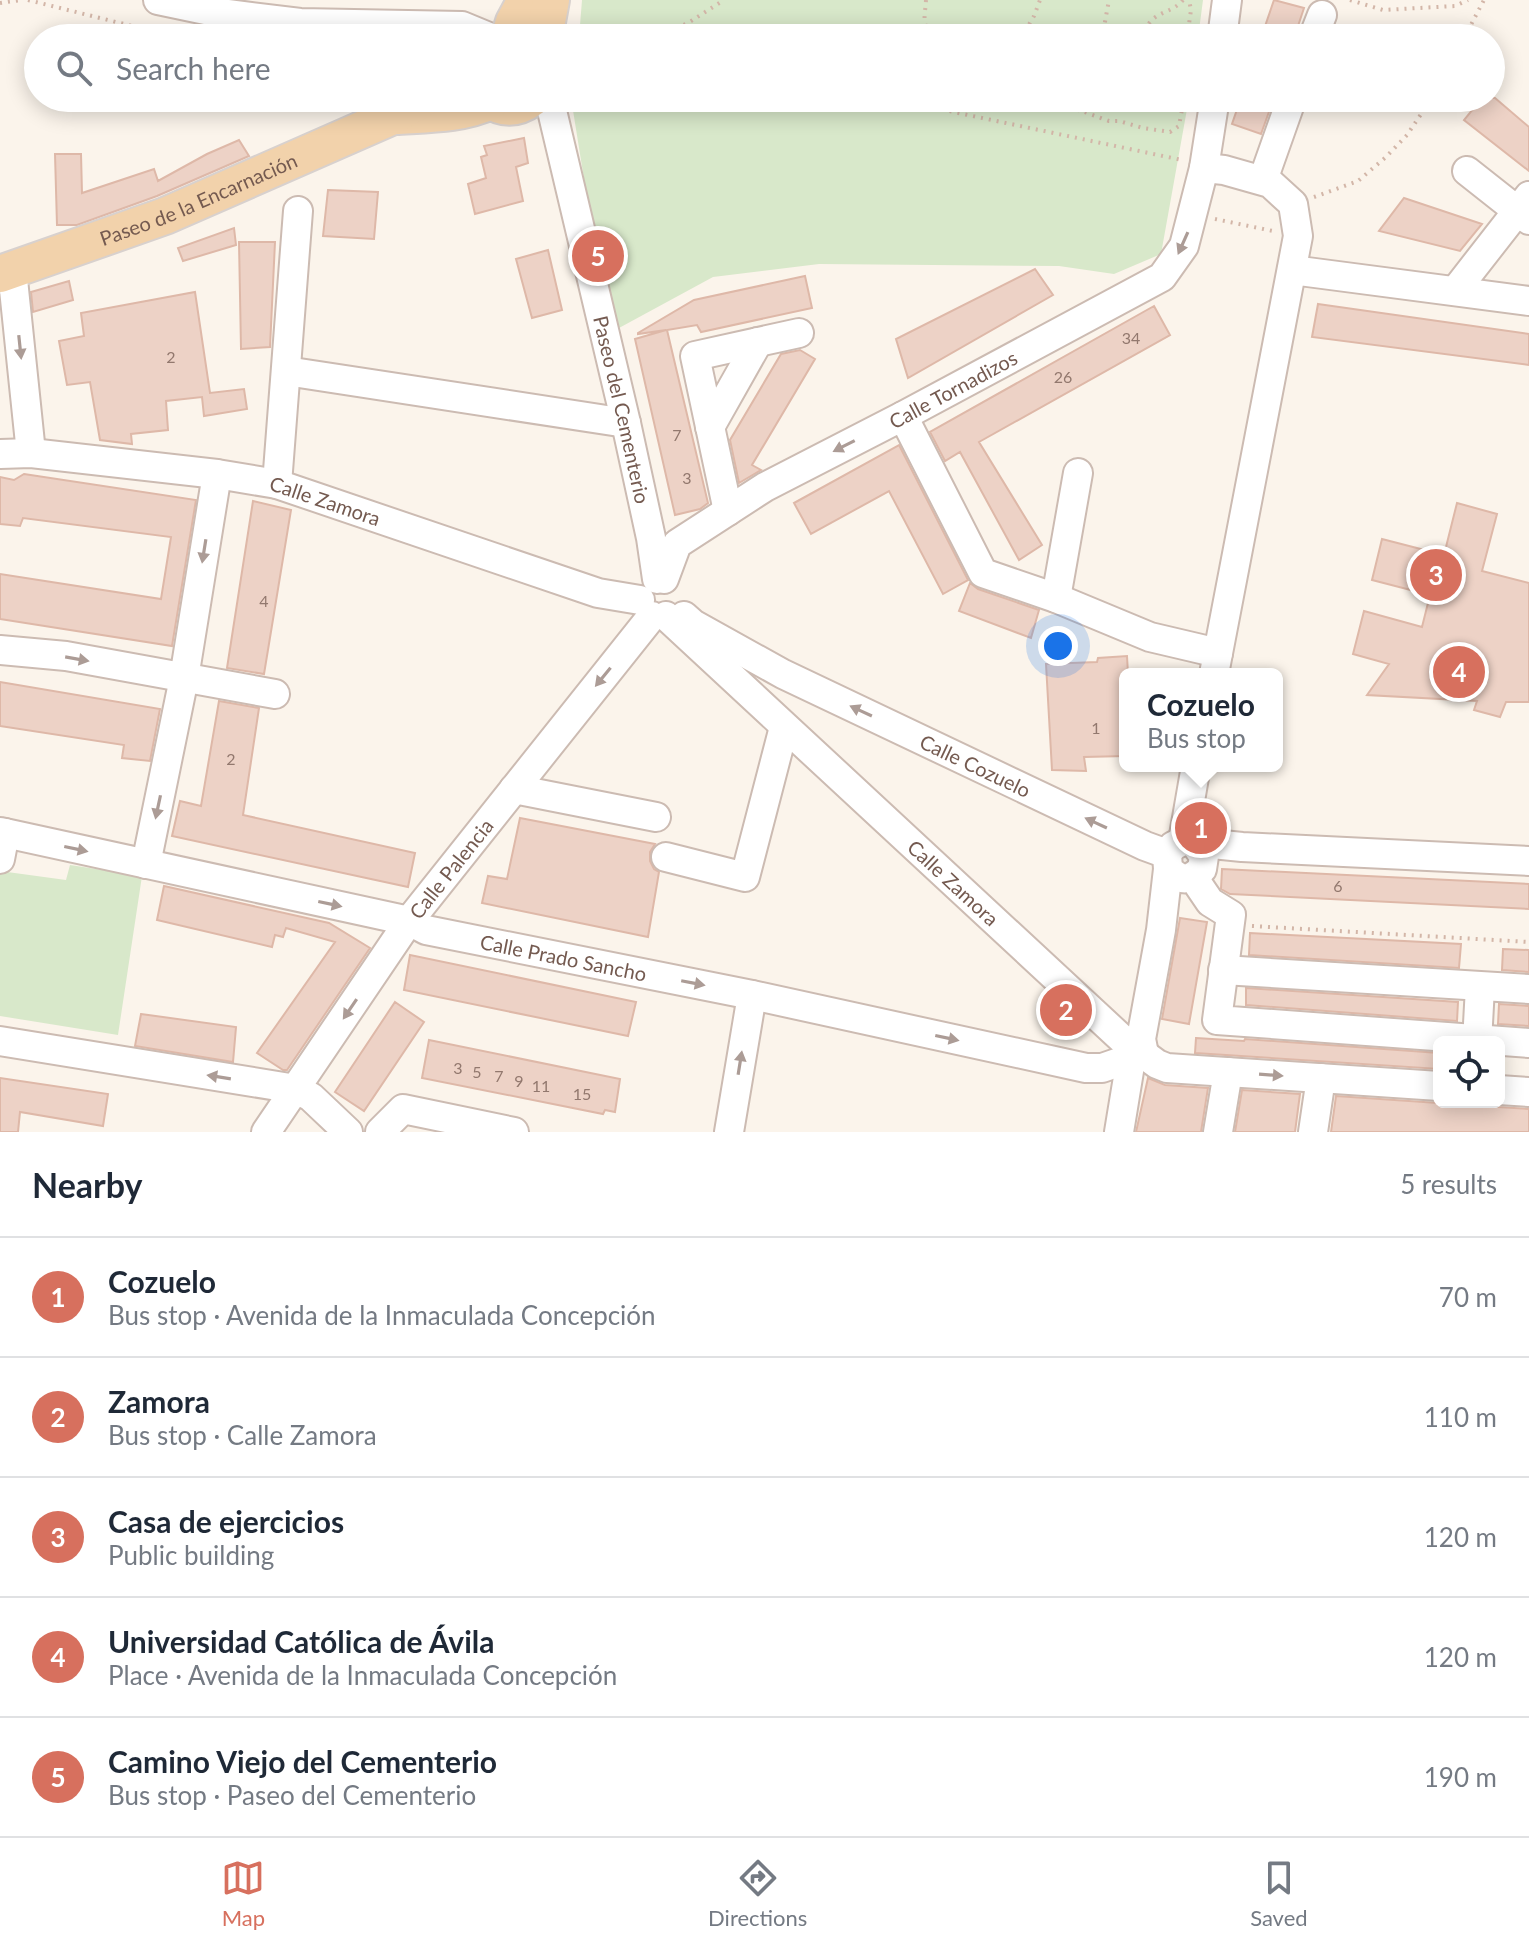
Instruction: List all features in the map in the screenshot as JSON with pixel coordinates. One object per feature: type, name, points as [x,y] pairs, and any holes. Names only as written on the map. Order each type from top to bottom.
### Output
[{"type":"main road","points":[[513,24],[526,0]]},
{"type":"main road","points":[[547,24],[551,0]]},
{"type":"main road","name":"Paseo de la Encarnación","points":[[6,272],[165,216],[400,112]]},
{"type":"main road","name":"Paseo de la Encarnación","points":[[393,116],[460,112]]},
{"type":"street","points":[[158,0],[220,13],[315,24]]},
{"type":"street","points":[[1224,24],[1227,0]]},
{"type":"street","name":"Paseo del Cementerio","points":[[527,112],[561,147],[651,538],[659,600]]},
{"type":"street","name":"Calle Tornadizos","points":[[659,600],[677,544],[765,487],[1162,277],[1184,246],[1192,215],[1194,164],[1211,112]]},
{"type":"street","points":[[1263,180],[1287,112]]},
{"type":"street","points":[[903,416],[983,573],[1056,598],[1216,663],[1298,236],[1293,204],[1270,183],[1194,164]]},
{"type":"street","points":[[1455,291],[1525,209],[1467,171]]},
{"type":"street","points":[[277,484],[298,211]]},
{"type":"street","points":[[1292,270],[1529,301]]},
{"type":"street","points":[[6,272],[31,453]]},
{"type":"street","points":[[728,511],[695,356],[799,333]]},
{"type":"street","points":[[710,427],[758,342]]},
{"type":"street","points":[[286,371],[626,423]]},
{"type":"street","name":"Calle Zamora","points":[[0,454],[31,453],[217,474],[277,484],[598,593],[659,600],[758,703],[1133,1047],[1157,1064],[1167,1068],[1433,1086]]},
{"type":"street","points":[[1056,598],[1078,473]]},
{"type":"street","points":[[146,864],[184,678],[217,474]]},
{"type":"street","name":"Calle Cozuelo","points":[[659,600],[693,624],[783,674],[1145,846],[1185,860]]},
{"type":"street","name":"Calle Palencia","points":[[266,1132],[409,921],[659,600]]},
{"type":"street","points":[[0,650],[66,656],[275,694]]},
{"type":"street","points":[[758,703],[783,674]]},
{"type":"street","points":[[666,857],[745,877],[784,727]]},
{"type":"street","points":[[1119,1132],[1133,1047],[1146,1008],[1161,930],[1185,860],[1195,772]]},
{"type":"street","points":[[514,789],[656,817]]},
{"type":"street","name":"Calle Prado Sancho","points":[[2,842],[146,864],[409,921],[426,930],[752,995],[1086,1068],[1102,1068],[1133,1047]]},
{"type":"street","points":[[1185,860],[1242,847],[1529,861]]},
{"type":"street","points":[[1185,860],[1210,902],[1231,915],[1217,1020],[1433,1037]]},
{"type":"street","points":[[1223,970],[1529,989]]},
{"type":"street","points":[[1477,1036],[1480,987]]},
{"type":"street","points":[[729,1132],[752,995]]},
{"type":"street","points":[[0,1041],[296,1089],[311,1097],[348,1132]]},
{"type":"street","points":[[1505,1042],[1529,1043]]},
{"type":"street","points":[[1218,1132],[1228,1072]]},
{"type":"street","points":[[1313,1132],[1321,1078]]},
{"type":"street","points":[[1505,1090],[1529,1092]]},
{"type":"street","points":[[380,1132],[403,1109],[514,1132]]},
{"type":"path","points":[[0,3],[21,0]]},
{"type":"path","points":[[28,0],[124,24]]},
{"type":"path","points":[[686,24],[724,0]]},
{"type":"path","points":[[926,0],[923,16],[926,24]]},
{"type":"path","points":[[1029,24],[1040,0]]},
{"type":"path","points":[[1105,24],[1109,0]]},
{"type":"path","points":[[1149,24],[1155,16],[1177,8],[1183,0]]},
{"type":"path","points":[[1189,0],[1189,24]]},
{"type":"path","points":[[1350,0],[1383,10],[1455,6],[1468,0]]},
{"type":"path","points":[[1471,24],[1484,0]]},
{"type":"path","points":[[956,112],[1119,145],[1194,164]]},
{"type":"path","points":[[1085,112],[1109,121],[1170,132],[1179,126],[1182,112]]},
{"type":"path","points":[[1315,208],[1311,198],[1358,181],[1407,135],[1423,112]]},
{"type":"path","points":[[1192,215],[1298,236]]},
{"type":"path","points":[[1230,924],[1529,942]]},
{"type":"green space","points":[[582,0],[1203,0],[1200,24],[580,24]]},
{"type":"green space","points":[[573,112],[1186,112],[1161,254],[1114,274],[1059,266],[819,264],[713,277],[619,328],[589,210]]},
{"type":"green space","points":[[70,865],[142,876],[118,1035],[0,1016],[0,871],[66,880]]},
{"type":"building","points":[[1274,0],[1304,8],[1299,24],[1266,24]]},
{"type":"building","points":[[1505,107],[1529,127],[1529,171],[1464,120],[1471,112],[1505,112]]},
{"type":"building","points":[[1236,112],[1269,112],[1261,134],[1232,124]]},
{"type":"building","points":[[524,138],[528,163],[516,167],[523,201],[475,214],[468,184],[486,178],[481,157],[487,155],[484,146]]},
{"type":"building","points":[[239,140],[249,156],[157,196],[77,225],[57,225],[55,154],[81,154],[82,193],[154,169],[158,181]]},
{"type":"building","points":[[328,190],[378,192],[374,239],[323,236]]},
{"type":"building","points":[[1404,198],[1482,224],[1460,251],[1379,231]]},
{"type":"building","points":[[234,228],[236,245],[183,261],[178,248]]},
{"type":"building","points":[[239,242],[275,242],[270,347],[241,349]]},
{"type":"building","points":[[548,250],[562,310],[532,318],[516,259]]},
{"type":"building","points":[[1035,269],[1053,295],[908,378],[896,339]]},
{"type":"building","points":[[805,276],[812,308],[701,332],[697,325],[667,330],[708,503],[700,509],[675,515],[635,339],[666,330],[638,333],[694,300]]},
{"type":"building","points":[[69,281],[73,300],[33,312],[31,292]]},
{"type":"building","points":[[195,292],[210,393],[244,389],[247,409],[204,416],[202,397],[166,401],[168,430],[131,434],[132,444],[100,440],[90,382],[67,385],[59,341],[84,336],[81,313]]},
{"type":"building","points":[[1318,304],[1529,334],[1529,365],[1312,337]]},
{"type":"building","points":[[1154,306],[1170,335],[979,442],[1042,545],[1019,560],[960,452],[945,461],[930,432]]},
{"type":"building","points":[[800,350],[815,359],[752,465],[761,470],[739,483],[730,440],[781,354]]},
{"type":"building","points":[[899,445],[968,580],[943,594],[889,491],[811,534],[794,503]]},
{"type":"building","points":[[24,474],[196,500],[172,646],[0,619],[0,574],[161,599],[171,537],[23,518],[20,526],[0,524],[0,477],[14,480]]},
{"type":"building","points":[[253,501],[291,510],[264,674],[227,668]]},
{"type":"building","points":[[1457,503],[1497,514],[1482,571],[1529,583],[1529,702],[1506,702],[1500,717],[1474,710],[1477,701],[1367,695],[1389,664],[1353,654],[1364,611],[1422,627],[1430,595],[1372,580],[1382,539],[1444,555]]},
{"type":"building","points":[[970,583],[978,589],[1039,610],[1031,638],[959,611]]},
{"type":"building","points":[[1127,656],[1128,668],[1119,668],[1119,756],[1084,757],[1086,771],[1052,770],[1046,664],[1097,662],[1098,658]]},
{"type":"building","points":[[0,682],[160,709],[150,761],[122,758],[124,745],[0,726]]},
{"type":"building","points":[[219,701],[259,708],[243,815],[415,853],[408,887],[172,836],[180,801],[201,806]]},
{"type":"building","points":[[520,818],[655,844],[650,852],[650,861],[659,872],[648,937],[482,903],[488,876],[507,879]]},
{"type":"building","points":[[1222,869],[1529,884],[1529,909],[1230,894],[1221,889]]},
{"type":"building","points":[[164,886],[329,923],[370,948],[287,1070],[257,1053],[335,942],[286,928],[283,937],[275,935],[272,947],[157,920]]},
{"type":"building","points":[[1180,918],[1207,922],[1189,1024],[1162,1019]]},
{"type":"building","points":[[1250,933],[1461,944],[1459,968],[1249,955]]},
{"type":"building","points":[[1503,949],[1529,950],[1529,972],[1502,970]]},
{"type":"building","points":[[410,955],[636,1002],[628,1036],[404,990]]},
{"type":"building","points":[[1246,988],[1458,1002],[1457,1021],[1246,1005]]},
{"type":"building","points":[[395,1002],[424,1022],[364,1111],[335,1092]]},
{"type":"building","points":[[1499,1004],[1529,1006],[1529,1026],[1498,1024]]},
{"type":"building","points":[[141,1014],[236,1027],[233,1062],[135,1046]]},
{"type":"building","points":[[1196,1038],[1245,1039],[1433,1053],[1433,1069],[1195,1053]]},
{"type":"building","points":[[429,1040],[620,1079],[615,1112],[605,1110],[603,1114],[422,1078]]},
{"type":"building","points":[[0,1078],[108,1094],[103,1126],[20,1112],[18,1132],[0,1132]]},
{"type":"building","points":[[1148,1078],[1165,1085],[1208,1088],[1201,1132],[1136,1132]]},
{"type":"building","points":[[1242,1090],[1300,1094],[1295,1132],[1235,1132]]},
{"type":"building","points":[[1336,1096],[1433,1103],[1433,1108],[1529,1109],[1529,1132],[1331,1132]]},
{"type":"place","name":"Camino Viejo del Cementerio","points":[[598,256]]},
{"type":"place","name":"Casa de ejercicios","points":[[1436,575]]},
{"type":"place","name":"Universidad Católica de Ávila","points":[[1459,672]]},
{"type":"place","name":"Cozuelo","points":[[1201,828]]},
{"type":"place","name":"Zamora","points":[[1066,1010]]}]
